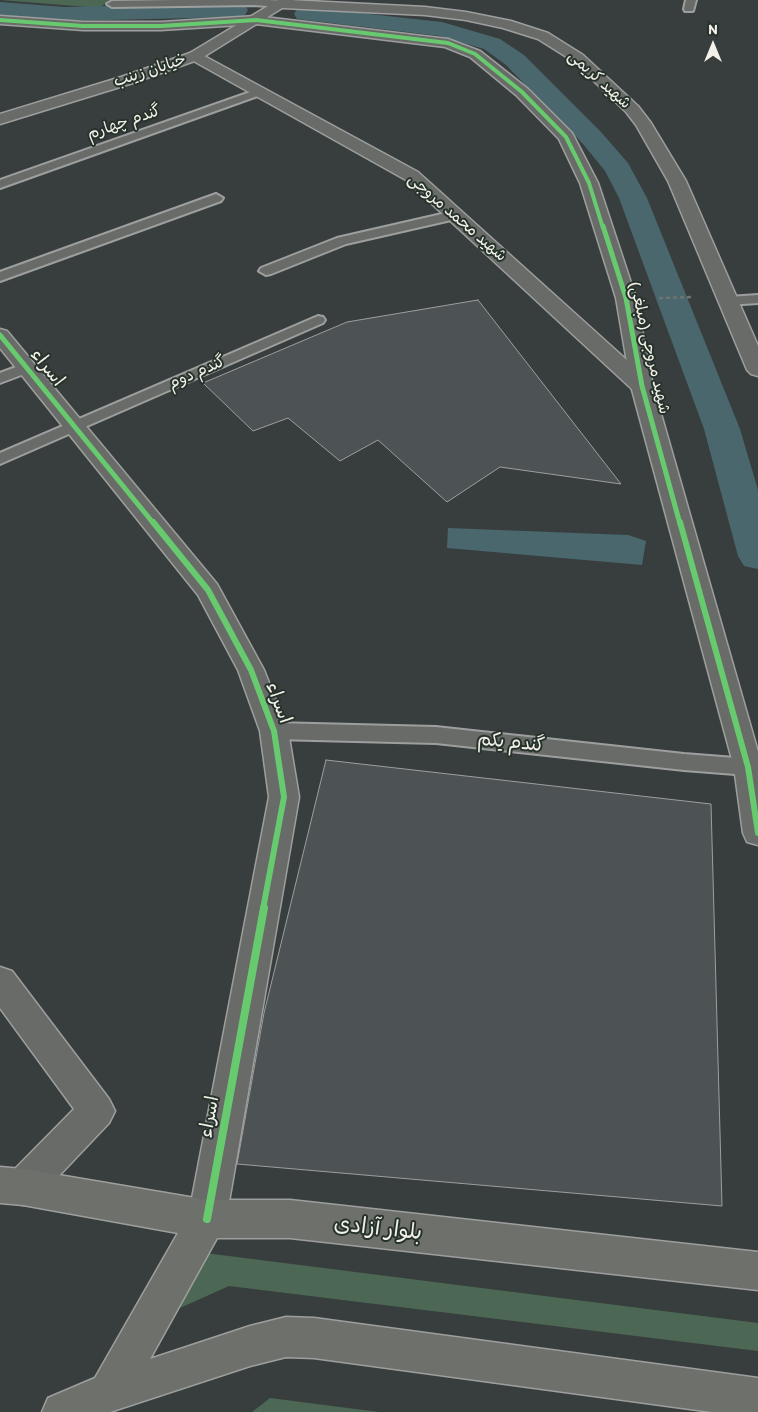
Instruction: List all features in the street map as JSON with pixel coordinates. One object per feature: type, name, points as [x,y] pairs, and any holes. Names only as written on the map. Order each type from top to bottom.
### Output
[{"type":"main road","name":"بلوار آزادی","points":[[11,1186],[207,1219],[290,1219],[758,1270]]},
{"type":"main road","points":[[109,1392],[207,1219]]},
{"type":"main road","points":[[62,1412],[109,1392],[250,1346],[286,1337],[314,1338],[758,1398]]},
{"type":"street","name":"خیابان زینب","points":[[0,118],[127,80],[195,56],[286,2]]},
{"type":"street","name":"شهید کریمی","points":[[286,2],[425,11],[466,16],[506,24],[543,36],[578,58],[632,109],[643,123],[677,181],[758,370]]},
{"type":"street","name":"شهید مروجی (مبلغی)","points":[[0,20],[83,26],[161,26],[256,20],[448,43],[475,54],[522,92],[566,137],[589,182],[626,298],[642,386],[748,767],[758,833]]},
{"type":"street","name":"شهید محمد مروجی","points":[[195,56],[412,176],[642,386]]},
{"type":"street","name":"اسراء","points":[[0,335],[208,590],[251,670],[274,731],[284,797],[207,1219]]},
{"type":"street","points":[[0,982],[96,1111],[11,1186]]},
{"type":"lane","points":[[112,4],[286,2]]},
{"type":"lane","name":"گندم چهارم","points":[[0,184],[259,92]]},
{"type":"lane","points":[[0,277],[216,198]]},
{"type":"lane","points":[[266,271],[342,241],[455,215]]},
{"type":"lane","points":[[728,298],[758,299]]},
{"type":"lane","name":"گندم دوم","points":[[0,459],[318,320]]},
{"type":"lane","points":[[0,378],[27,368]]},
{"type":"lane","name":"گندم یکم","points":[[274,731],[436,735],[674,761],[748,767]]},
{"type":"path","points":[[626,298],[728,298]]},
{"type":"green space","points":[[0,0],[109,0],[100,8]]},
{"type":"green space","points":[[205,1253],[758,1323],[758,1351],[229,1286],[180,1308]]},
{"type":"green space","points":[[270,1398],[379,1412],[252,1412]]},
{"type":"water","points":[[448,528],[628,535],[646,541],[642,565],[447,548]]},
{"type":"building","points":[[478,300],[621,484],[500,467],[447,502],[378,440],[340,461],[288,418],[253,431],[203,383],[347,322]]},
{"type":"building","points":[[326,760],[711,804],[722,1206],[237,1164],[264,1013]]},
{"type":"waterway","points":[[0,9],[65,14],[237,10]]},
{"type":"waterway","points":[[305,14],[442,29],[492,44],[515,60],[592,138],[618,169],[633,198],[722,429],[758,556]]},
{"type":"cycle path","points":[[0,20],[83,26],[161,26],[256,20],[448,43],[475,54],[522,92],[566,137],[589,183],[626,298],[642,386],[748,767],[758,833]]},
{"type":"cycle path","points":[[0,335],[208,590],[251,670],[274,731],[284,797],[207,1219]]}]
